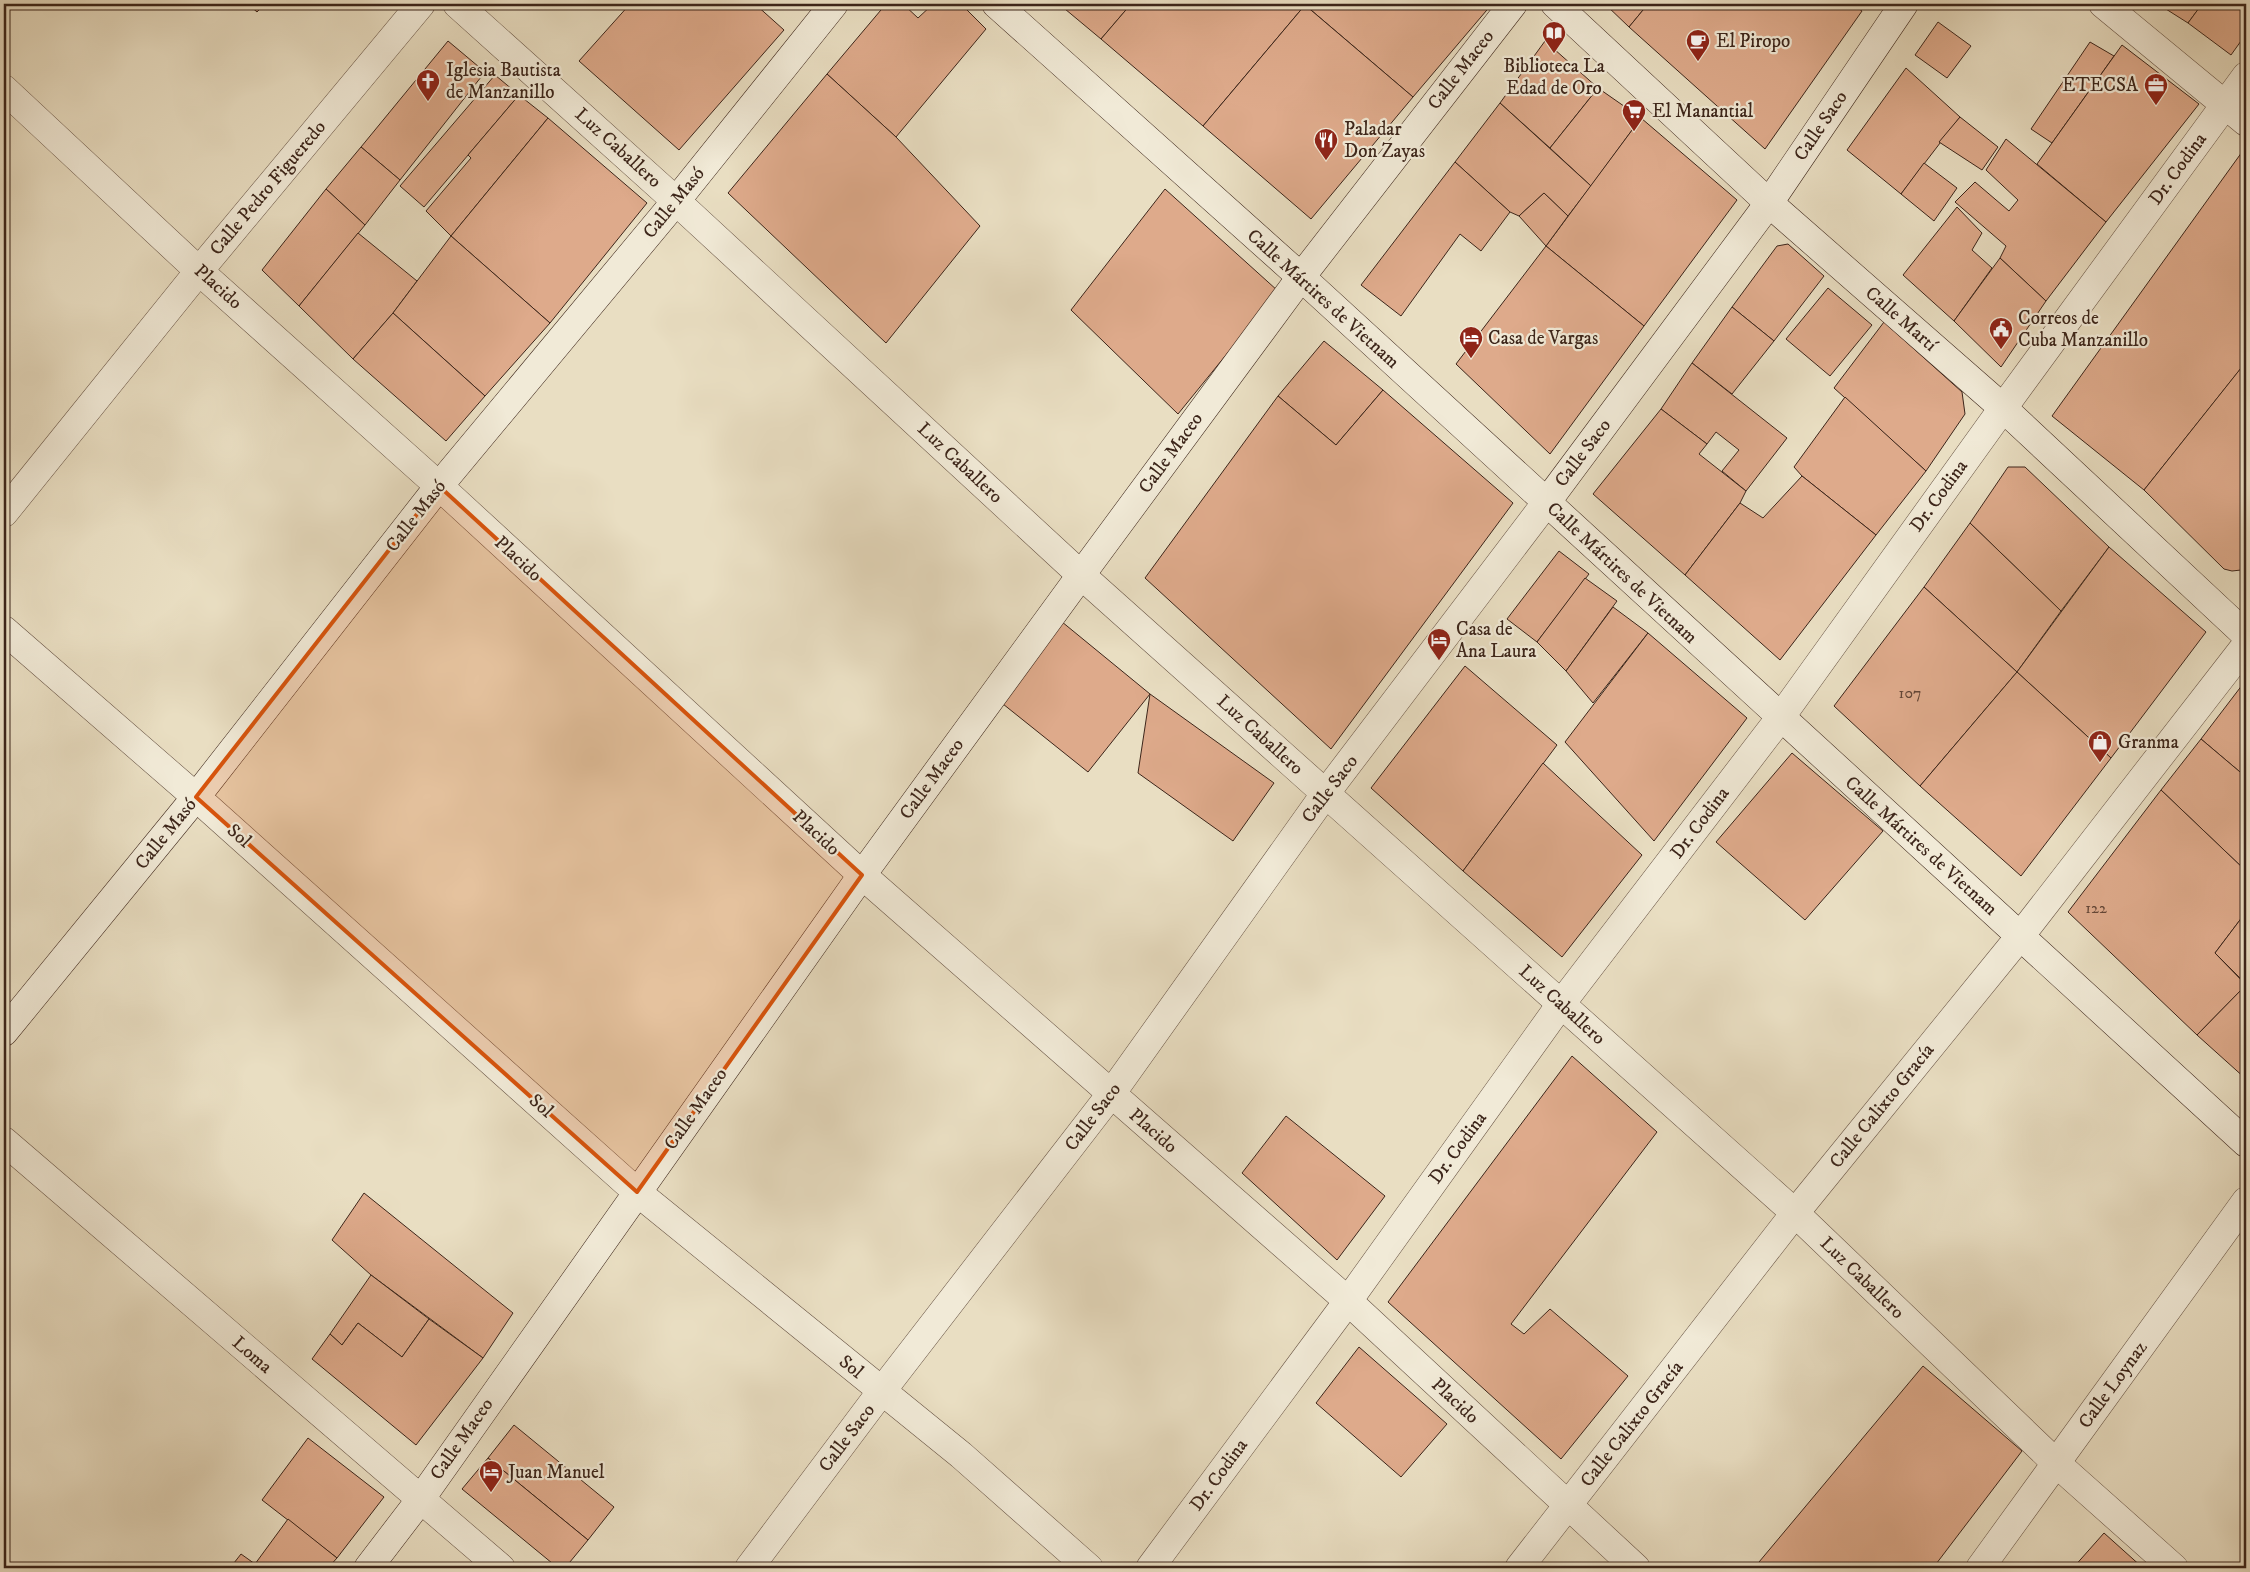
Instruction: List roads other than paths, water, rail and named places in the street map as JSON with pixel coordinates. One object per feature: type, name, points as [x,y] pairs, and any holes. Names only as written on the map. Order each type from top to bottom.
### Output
[{"type":"street","name":"Calle Pedro Figueredo","points":[[4,513],[199,271],[421,4]]},
{"type":"street","name":"Luz Caballero","points":[[457,4],[676,201],[1081,575],[1795,1214],[2056,1464],[2174,1568]]},
{"type":"street","name":"Calle Masó","points":[[4,1032],[196,797],[439,486],[676,201],[834,4]]},
{"type":"street","name":"Calle Mártires de Vietnam","points":[[996,4],[1301,277],[1780,718],[2021,935],[2246,1143]]},
{"type":"street","name":"Calle Maceo","points":[[368,1568],[420,1500],[862,875],[1081,575],[1301,277],[1513,4]]},
{"type":"street","name":"Calle Martí","points":[[1555,4],[1769,203],[2003,408],[2246,635]]},
{"type":"street","name":"Calle Saco","points":[[749,1568],[881,1392],[1111,1094],[1325,794],[1546,503],[1769,203],[1904,4]]},
{"type":"street","points":[[2103,4],[2246,122]]},
{"type":"street","name":"Dr. Codina","points":[[1150,1568],[1348,1301],[1561,1004],[1780,718],[2003,408],[2246,76]]},
{"type":"street","name":"Placido","points":[[4,89],[199,271],[439,486],[862,875],[1348,1301],[1636,1568]]},
{"type":"street","name":"Sol","points":[[4,630],[196,797],[637,1192],[881,1392],[961,1455],[1089,1568]]},
{"type":"street","name":"Calle Calixto Gracía","points":[[1519,1568],[1795,1214],[2021,935],[2246,644]]},
{"type":"street","name":"Loma","points":[[4,1141],[500,1568]]},
{"type":"street","name":"Calle Loynaz","points":[[1980,1568],[2246,1201]]},
{"type":"place","name":"Biblioteca La Edad de Oro","points":[[1554,54]]},
{"type":"place","name":"El Piropo","points":[[1698,62]]},
{"type":"place","name":"Iglesia Bautista de Manzanillo","points":[[428,102]]},
{"type":"place","name":"ETECSA","points":[[2156,106]]},
{"type":"place","name":"El Manantial","points":[[1634,132]]},
{"type":"place","name":"Paladar Don Zayas","points":[[1326,161]]},
{"type":"place","name":"Correos de Cuba Manzanillo","points":[[2001,350]]},
{"type":"place","name":"Casa de Vargas","points":[[1471,359]]},
{"type":"place","name":"Casa de Ana Laura","points":[[1439,661]]},
{"type":"place","name":"Granma","points":[[2100,763]]},
{"type":"place","name":"Juan Manuel","points":[[491,1493]]}]
